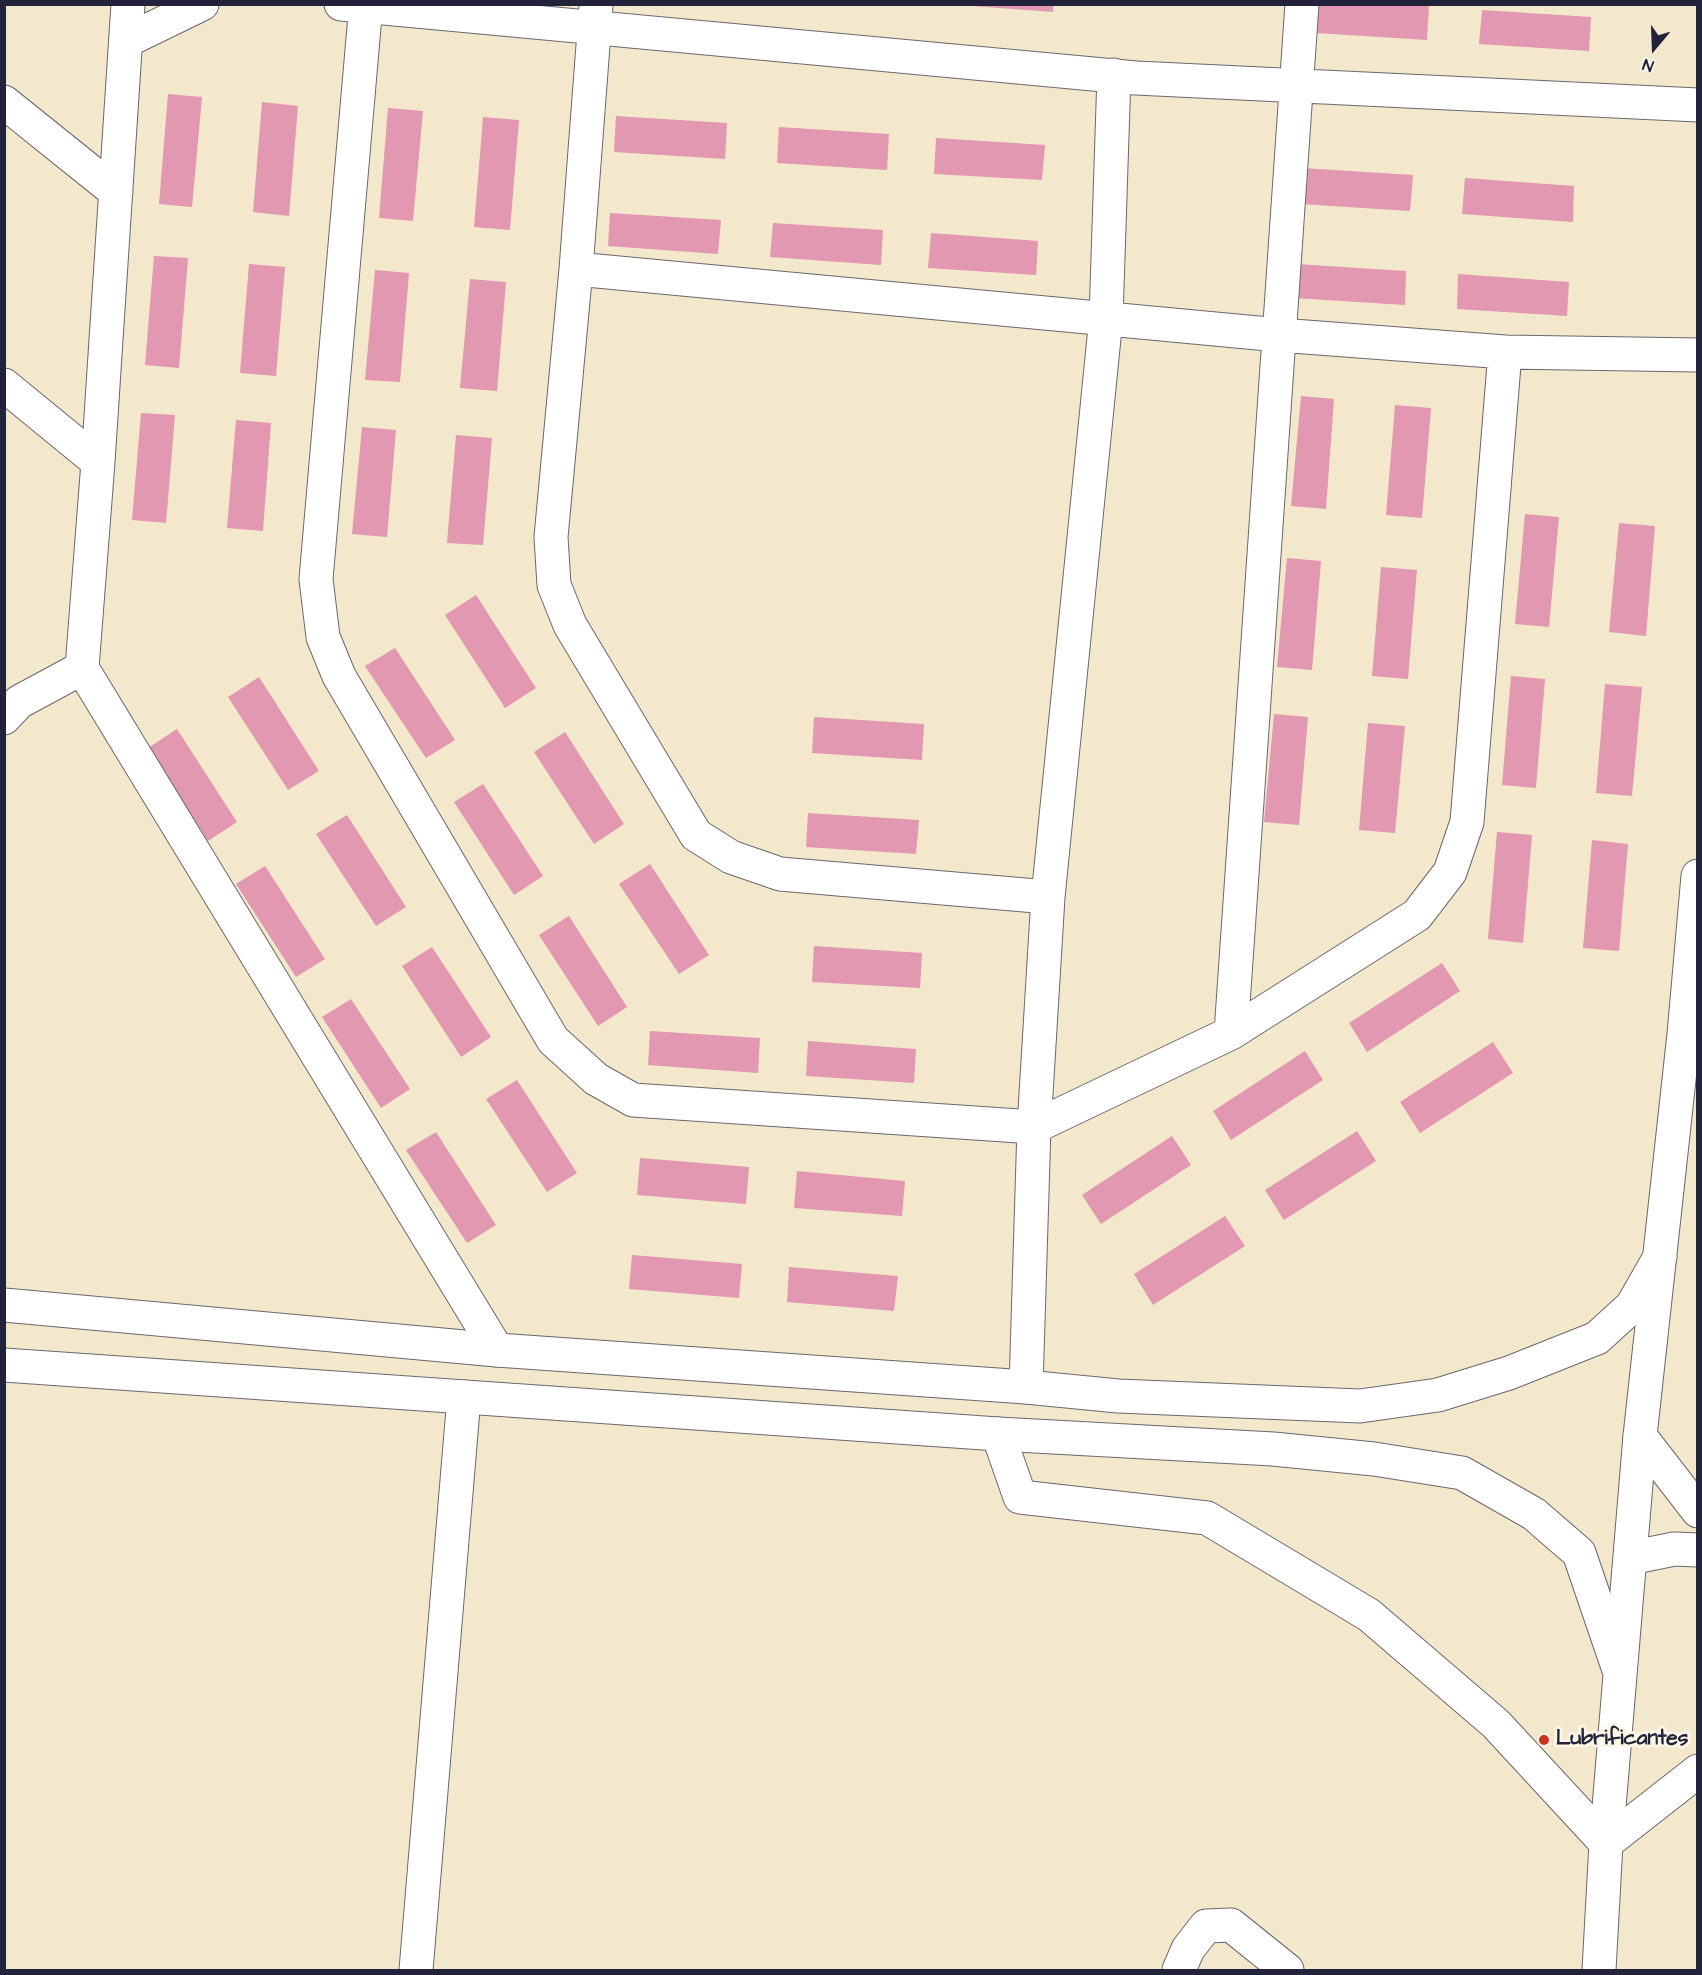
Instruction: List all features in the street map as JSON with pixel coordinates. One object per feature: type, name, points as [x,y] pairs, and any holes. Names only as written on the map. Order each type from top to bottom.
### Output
[{"type":"street","points":[[128,4],[82,668],[497,1350]]},
{"type":"street","points":[[126,41],[202,4]]},
{"type":"street","points":[[1231,1033],[1302,4]]},
{"type":"street","points":[[1505,352],[1467,822],[1450,872],[1417,915],[1231,1033],[1034,1127],[633,1100],[596,1079],[553,1040],[339,676],[323,637],[316,579],[358,5],[595,16],[1114,75],[1698,105]]},
{"type":"street","points":[[595,16],[576,269],[552,537],[554,585],[570,625],[696,835],[731,857],[780,874],[1048,897]]},
{"type":"street","points":[[1026,1387],[1034,1127],[1048,897],[1106,318],[1114,75]]},
{"type":"street","points":[[4,102],[116,192]]},
{"type":"street","points":[[576,269],[1279,335],[1505,352],[1698,355]]},
{"type":"street","points":[[4,385],[98,462]]},
{"type":"street","points":[[9,703],[82,668]]},
{"type":"street","points":[[1599,1971],[1606,1843],[1640,1436],[1684,1034],[1698,876]]},
{"type":"street","points":[[4,1305],[497,1350],[1026,1387],[1118,1396],[1360,1406],[1438,1395],[1509,1373],[1597,1338],[1632,1306],[1660,1257]]},
{"type":"street","points":[[4,1365],[998,1434],[1273,1449],[1374,1459],[1461,1473],[1534,1514],[1579,1553],[1620,1673]]},
{"type":"street","points":[[416,1971],[464,1397]]},
{"type":"street","points":[[998,1434],[1020,1497],[1207,1518],[1369,1615],[1496,1724],[1606,1843]]},
{"type":"street","points":[[1640,1436],[1698,1511]]},
{"type":"street","points":[[1630,1558],[1674,1549],[1698,1550]]},
{"type":"street","points":[[1606,1843],[1698,1771]]},
{"type":"street","points":[[1179,1971],[1188,1949],[1206,1926],[1231,1925],[1287,1971]]},
{"type":"building","points":[[1053,5],[1053,12],[972,6]]},
{"type":"building","points":[[1318,5],[1429,6],[1427,40],[1316,33]]},
{"type":"building","points":[[1482,10],[1591,17],[1589,51],[1479,44]]},
{"type":"building","points":[[168,94],[202,97],[192,207],[159,204]]},
{"type":"building","points":[[262,102],[298,106],[289,216],[253,212]]},
{"type":"building","points":[[388,108],[423,111],[413,221],[379,218]]},
{"type":"building","points":[[616,116],[727,123],[725,159],[614,152]]},
{"type":"building","points":[[483,117],[519,120],[510,230],[474,227]]},
{"type":"building","points":[[779,127],[889,134],[887,170],[777,163]]},
{"type":"building","points":[[936,138],[1045,145],[1042,180],[934,174]]},
{"type":"building","points":[[1302,168],[1413,175],[1410,211],[1300,204]]},
{"type":"building","points":[[1465,178],[1574,186],[1573,222],[1462,214]]},
{"type":"building","points":[[610,213],[721,220],[718,254],[608,246]]},
{"type":"building","points":[[773,223],[883,230],[881,265],[770,257]]},
{"type":"building","points":[[931,233],[1038,241],[1036,275],[928,268]]},
{"type":"building","points":[[154,256],[188,258],[179,368],[145,365]]},
{"type":"building","points":[[249,264],[285,267],[276,376],[240,373]]},
{"type":"building","points":[[1296,264],[1406,271],[1405,305],[1294,298]]},
{"type":"building","points":[[375,270],[409,273],[400,382],[365,380]]},
{"type":"building","points":[[1458,274],[1569,282],[1567,316],[1457,309]]},
{"type":"building","points":[[470,279],[506,282],[497,391],[460,388]]},
{"type":"building","points":[[1301,396],[1334,399],[1326,509],[1291,506]]},
{"type":"building","points":[[1395,405],[1431,408],[1422,518],[1386,515]]},
{"type":"building","points":[[141,413],[175,415],[166,523],[132,520]]},
{"type":"building","points":[[236,420],[271,423],[263,531],[227,528]]},
{"type":"building","points":[[362,427],[396,430],[387,537],[352,534]]},
{"type":"building","points":[[456,435],[492,438],[483,545],[447,543]]},
{"type":"building","points":[[1525,514],[1559,517],[1549,627],[1515,624]]},
{"type":"building","points":[[1619,523],[1655,526],[1646,636],[1609,632]]},
{"type":"building","points":[[1287,558],[1321,561],[1312,670],[1277,667]]},
{"type":"building","points":[[1381,567],[1417,570],[1408,679],[1372,676]]},
{"type":"building","points":[[476,595],[536,688],[505,708],[445,615]]},
{"type":"building","points":[[395,648],[455,740],[426,758],[365,666]]},
{"type":"building","points":[[1511,676],[1545,679],[1536,788],[1502,785]]},
{"type":"building","points":[[259,677],[319,771],[288,790],[228,697]]},
{"type":"building","points":[[1605,684],[1642,687],[1632,796],[1596,793]]},
{"type":"building","points":[[1274,714],[1308,717],[1299,825],[1264,822]]},
{"type":"building","points":[[814,717],[924,724],[922,760],[812,753]]},
{"type":"building","points":[[1368,723],[1405,726],[1395,833],[1359,830]]},
{"type":"building","points":[[177,729],[237,822],[208,841],[148,748]]},
{"type":"building","points":[[565,732],[624,824],[594,844],[534,752]]},
{"type":"building","points":[[483,784],[543,876],[514,895],[454,802]]},
{"type":"building","points":[[808,813],[919,820],[916,854],[806,847]]},
{"type":"building","points":[[347,815],[406,907],[376,926],[316,834]]},
{"type":"building","points":[[1497,832],[1532,835],[1523,943],[1488,939]]},
{"type":"building","points":[[1592,840],[1628,844],[1619,951],[1583,948]]},
{"type":"building","points":[[650,864],[709,955],[679,974],[619,884]]},
{"type":"building","points":[[265,866],[325,959],[296,977],[236,884]]},
{"type":"building","points":[[569,916],[627,1007],[598,1026],[539,935]]},
{"type":"building","points":[[814,946],[922,953],[920,988],[812,982]]},
{"type":"building","points":[[432,947],[491,1037],[461,1057],[402,966]]},
{"type":"building","points":[[1442,963],[1460,991],[1367,1052],[1349,1023]]},
{"type":"building","points":[[351,999],[410,1089],[381,1108],[322,1017]]},
{"type":"building","points":[[650,1031],[760,1038],[758,1073],[648,1065]]},
{"type":"building","points":[[808,1041],[916,1049],[914,1083],[806,1076]]},
{"type":"building","points":[[1493,1042],[1513,1073],[1420,1133],[1400,1102]]},
{"type":"building","points":[[1305,1051],[1323,1080],[1231,1140],[1213,1111]]},
{"type":"building","points":[[517,1080],[577,1173],[547,1192],[486,1099]]},
{"type":"building","points":[[1357,1131],[1376,1161],[1284,1220],[1265,1190]]},
{"type":"building","points":[[436,1132],[496,1225],[467,1243],[406,1150]]},
{"type":"building","points":[[1172,1136],[1191,1165],[1101,1224],[1082,1195]]},
{"type":"building","points":[[640,1158],[749,1167],[746,1204],[637,1195]]},
{"type":"building","points":[[797,1171],[905,1181],[902,1216],[794,1208]]},
{"type":"building","points":[[1225,1216],[1245,1246],[1153,1305],[1134,1274]]},
{"type":"building","points":[[632,1255],[742,1264],[739,1298],[629,1289]]},
{"type":"building","points":[[789,1267],[898,1276],[894,1311],[787,1302]]},
{"type":"place","name":"Lubrificantes","points":[[1544,1740]]}]
